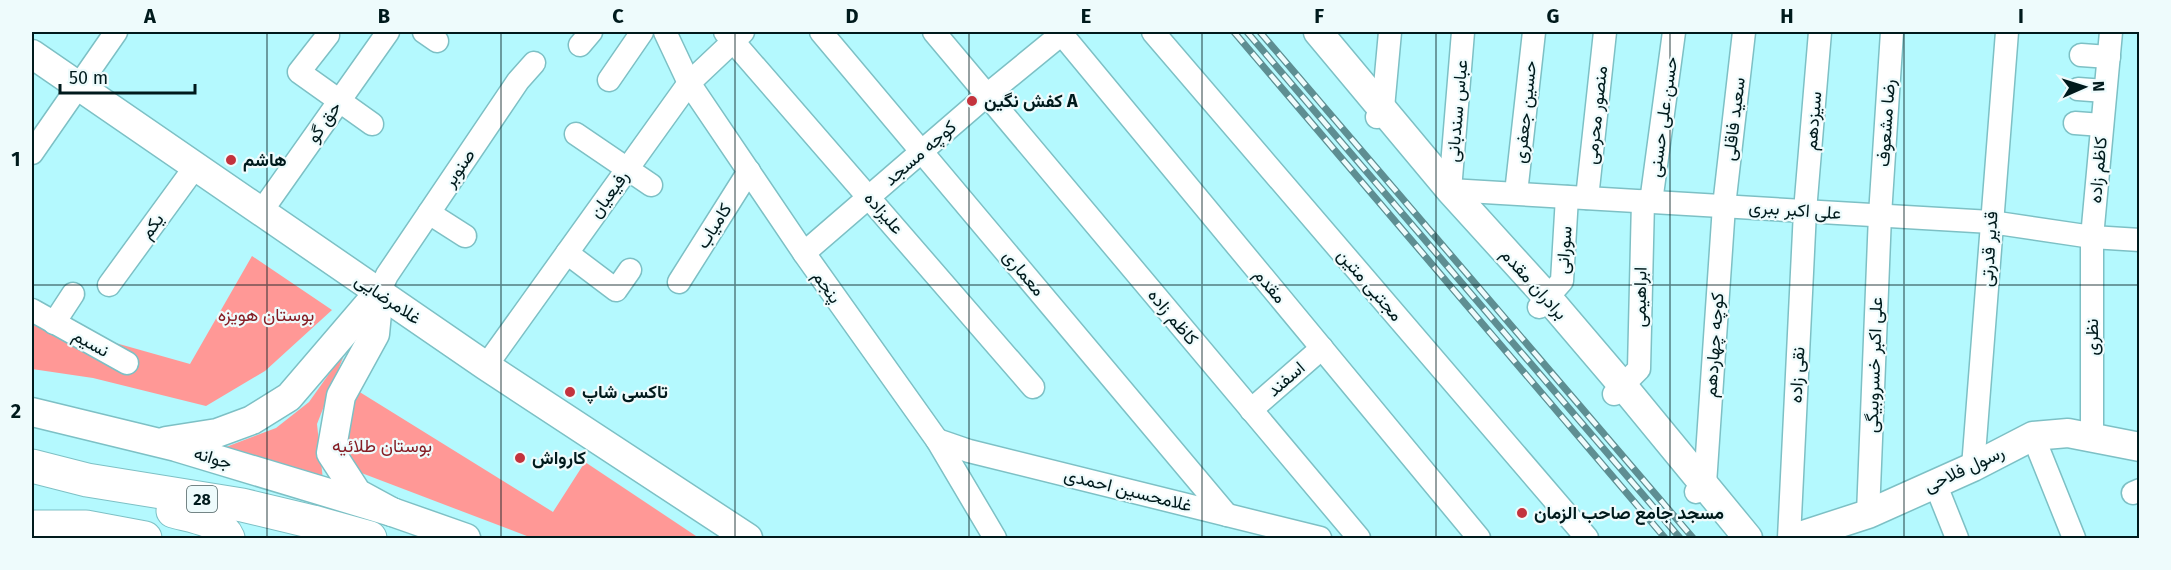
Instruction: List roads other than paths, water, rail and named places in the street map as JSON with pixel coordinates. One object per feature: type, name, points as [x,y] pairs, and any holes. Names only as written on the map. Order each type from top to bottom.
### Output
[{"type":"highway","name":"28","points":[[32,466],[87,480],[242,505],[370,538]]},
{"type":"highway","points":[[87,480],[134,500],[206,520],[225,531],[228,538]]},
{"type":"highway","points":[[32,529],[86,527],[144,538]]},
{"type":"highway","points":[[32,529],[64,538]]},
{"type":"main road","name":"برادران مقدم","points":[[1305,32],[1380,113]]},
{"type":"main road","name":"برادران مقدم","points":[[1317,32],[1446,193],[1544,302],[1700,489],[1748,538]]},
{"type":"main road","name":"غلامرضایی","points":[[32,54],[261,212],[383,283],[486,366],[748,538]]},
{"type":"main road","points":[[157,442],[217,433],[252,420],[289,397],[383,283]]},
{"type":"main road","points":[[383,283],[375,334],[341,396],[331,453],[357,493],[393,512],[466,538]]},
{"type":"main road","name":"جوانه","points":[[32,412],[157,442],[393,512]]},
{"type":"main road","name":"رسول فلاحی","points":[[1794,538],[1835,533],[1868,514],[2033,436],[2068,433],[2139,447]]},
{"type":"main road","name":"برادران مقدم","points":[[1700,489],[1729,538]]},
{"type":"street","points":[[32,153],[116,32]]},
{"type":"street","name":"حق گو","points":[[261,212],[388,32]]},
{"type":"street","points":[[609,80],[642,32]]},
{"type":"street","name":"پنجم","points":[[666,32],[689,83],[804,253],[937,440],[995,538]]},
{"type":"street","name":"معماری","points":[[821,32],[1227,515]]},
{"type":"street","name":"کاظم زاده","points":[[934,32],[1359,538]]},
{"type":"street","name":"کوچه مسجد","points":[[804,253],[1062,32]]},
{"type":"street","name":"مقدم","points":[[1062,32],[1479,538]]},
{"type":"street","name":"مجتبی متین","points":[[1153,32],[1587,538]]},
{"type":"street","points":[[1380,113],[1390,32]]},
{"type":"street","name":"عباس سندبانی","points":[[1446,193],[1463,32]]},
{"type":"street","name":"حسین جعفری","points":[[1516,193],[1534,32]]},
{"type":"street","name":"منصور محرمی","points":[[1577,197],[1605,32]]},
{"type":"street","name":"حسن علی حسنی","points":[[1647,201],[1674,32]]},
{"type":"street","name":"سعید فاقلی","points":[[1724,206],[1744,32]]},
{"type":"street","name":"سیزدهم","points":[[1805,212],[1820,32]]},
{"type":"street","name":"رضا مشعوف","points":[[1880,215],[1892,32]]},
{"type":"street","name":"قدیر قدرتی","points":[[1973,466],[2007,32]]},
{"type":"street","name":"کاظم زاده","points":[[2092,237],[2111,32]]},
{"type":"street","name":"رفیعیان","points":[[486,366],[689,83],[734,34]]},
{"type":"street","name":"علیزاده","points":[[734,34],[1033,387]]},
{"type":"street","points":[[328,35],[299,72],[372,124]]},
{"type":"street","points":[[2081,55],[2109,57]]},
{"type":"street","name":"صنوبر","points":[[383,283],[518,81],[534,63]]},
{"type":"street","points":[[2078,89],[2105,91]]},
{"type":"street","points":[[2075,123],[2102,125]]},
{"type":"street","points":[[576,134],[651,185]]},
{"type":"street","name":"یکم","points":[[109,285],[195,167]]},
{"type":"street","name":"کامیاب","points":[[679,282],[749,171]]},
{"type":"street","name":"علی اکبر ببری","points":[[1446,193],[1516,193],[1991,222],[2092,237],[2139,240]]},
{"type":"street","name":"سورانی","points":[[1544,302],[1562,282],[1577,197]]},
{"type":"street","name":"ابراهیمی","points":[[1618,390],[1639,369],[1647,201]]},
{"type":"street","name":"کوچه چهاردهم","points":[[1700,489],[1724,206]]},
{"type":"street","name":"نقی زاده","points":[[1788,538],[1805,212]]},
{"type":"street","points":[[429,213],[465,236]]},
{"type":"street","name":"علی اکبر خسروبیگی","points":[[1868,514],[1880,215]]},
{"type":"street","name":"نظری","points":[[2092,237],[2092,438]]},
{"type":"street","points":[[567,253],[616,290],[630,270]]},
{"type":"street","name":"نسیم","points":[[54,323],[73,294]]},
{"type":"street","name":"نسیم","points":[[32,310],[127,363]]},
{"type":"street","name":"اسفند","points":[[1251,410],[1322,348]]},
{"type":"street","points":[[2033,436],[2074,538]]},
{"type":"street","name":"غلامحسین احمدی","points":[[937,440],[969,451],[1320,538]]},
{"type":"street","points":[[1935,483],[1957,538]]},
{"type":"railway","points":[[1234,32],[1665,538]]},
{"type":"railway","points":[[1247,32],[1680,538]]},
{"type":"railway","points":[[1260,32],[1693,538]]},
{"type":"place","name":"کفش نگین A","points":[[972,101]]},
{"type":"place","name":"هاشم","points":[[231,160]]},
{"type":"place","name":"تاکسی شاپ","points":[[570,392]]},
{"type":"place","name":"کارواش","points":[[520,458]]},
{"type":"place","name":"مسجد جامع صاحب الزمان","points":[[1522,513]]},
{"type":"park label","name":"بوستان هویزه","points":[[266,315]]},
{"type":"park label","name":"بوستان طلائیه","points":[[382,446]]}]
